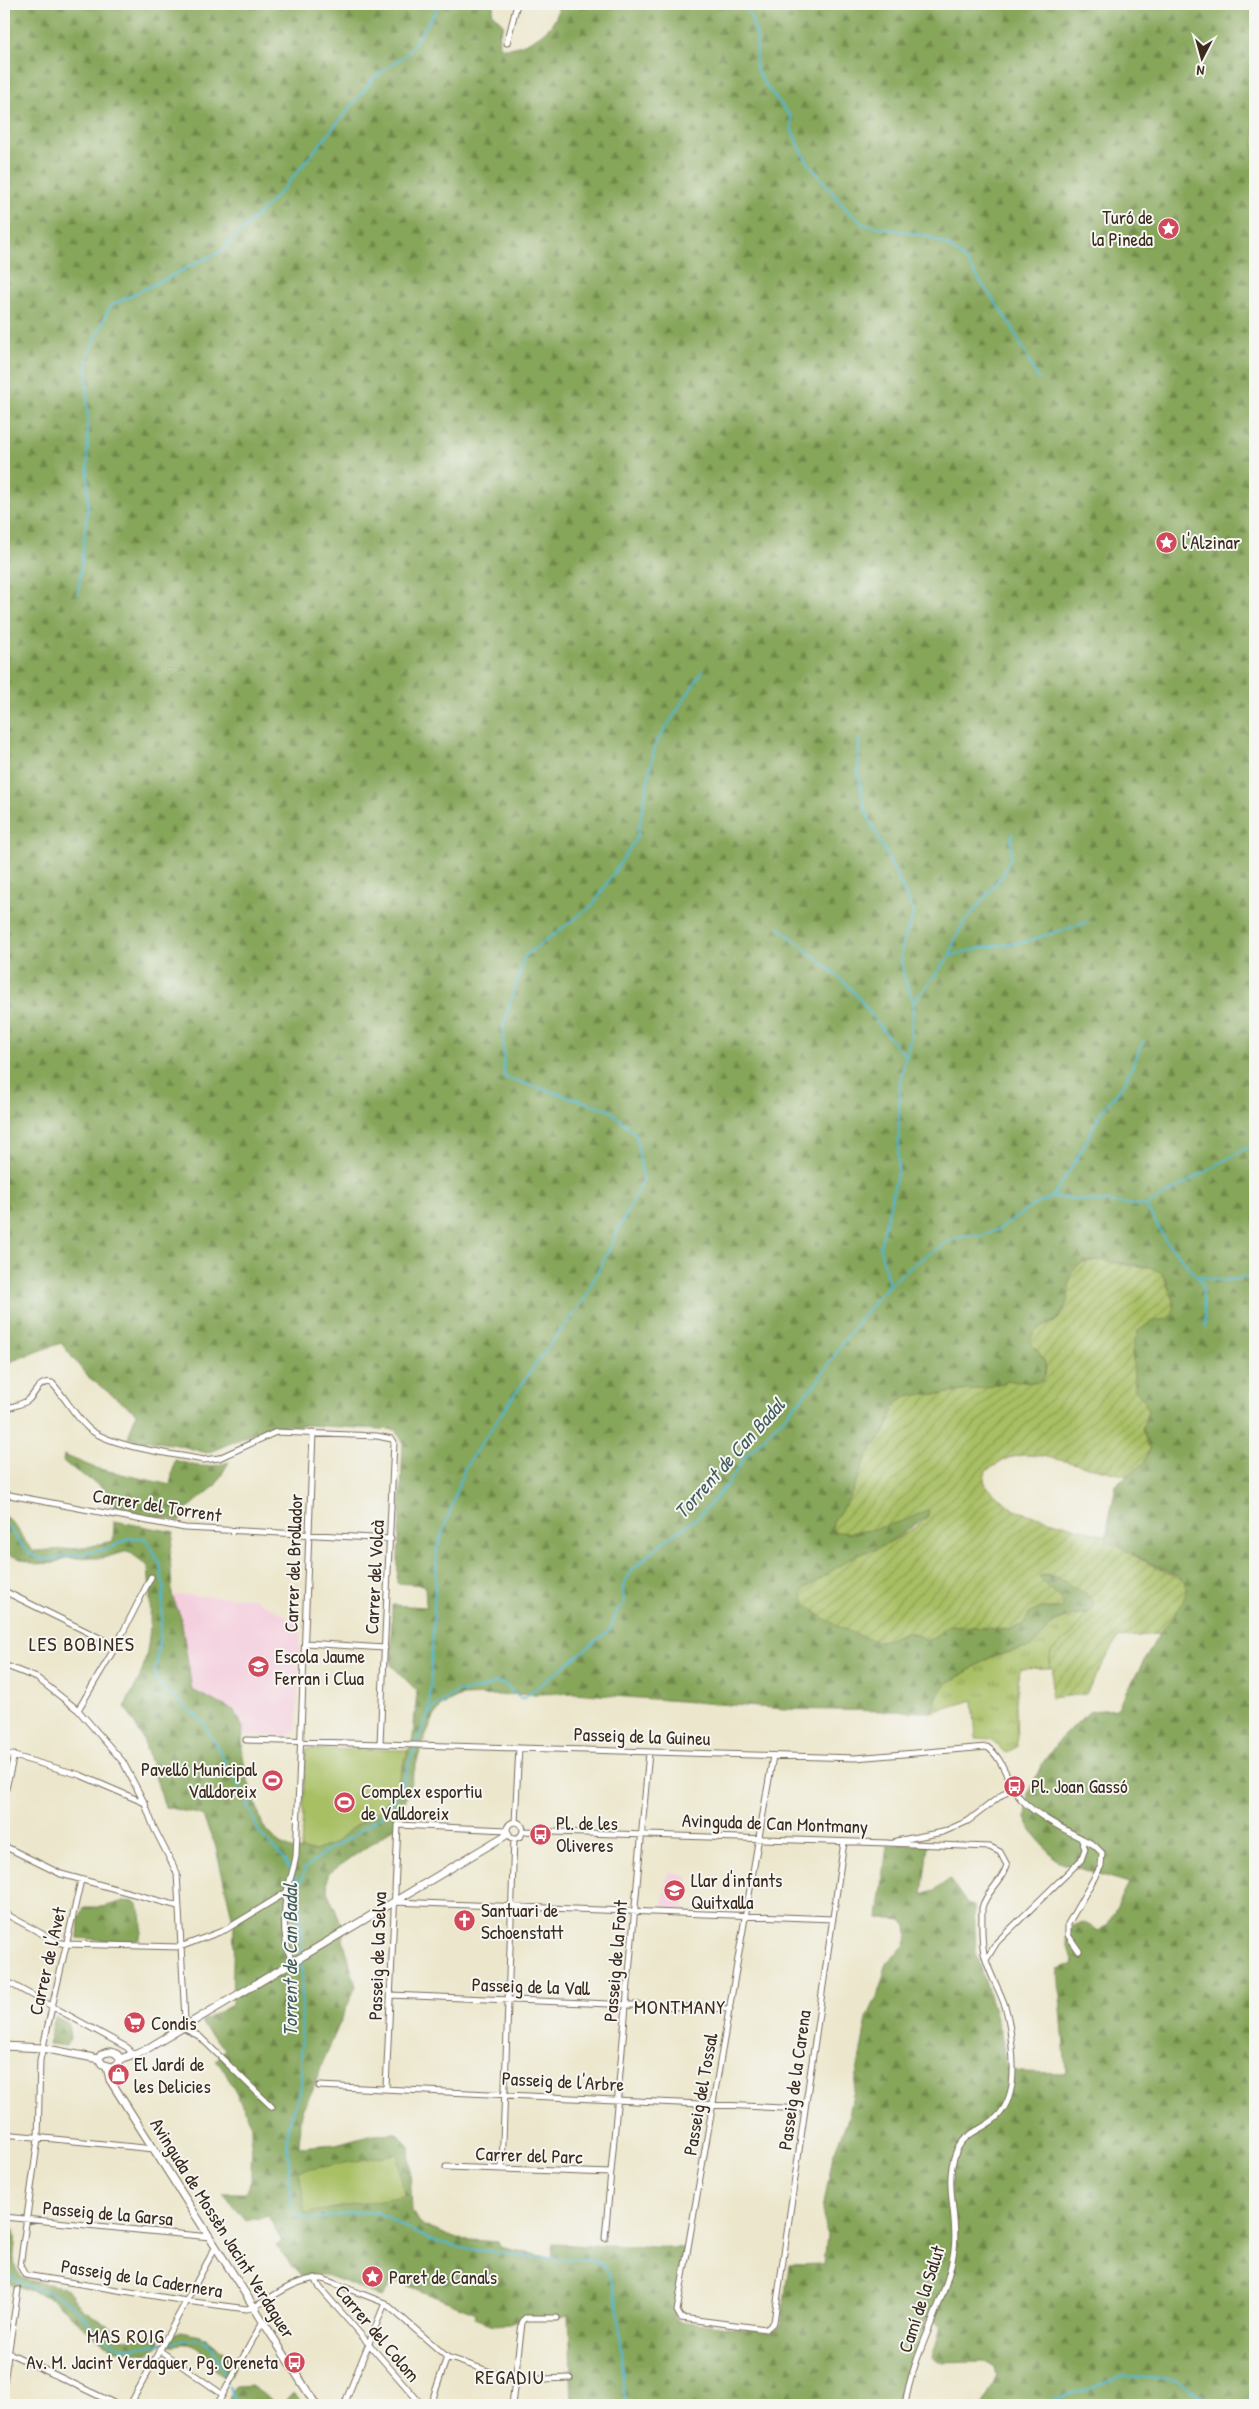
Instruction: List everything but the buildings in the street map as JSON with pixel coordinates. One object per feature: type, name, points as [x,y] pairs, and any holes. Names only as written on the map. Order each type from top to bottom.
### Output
[{"type":"street","points":[[507,43],[517,4]]},
{"type":"street","points":[[4,1408],[25,1402],[39,1386],[47,1382],[52,1383],[81,1421],[98,1436],[114,1442],[204,1460],[219,1458],[276,1432],[314,1433]]},
{"type":"street","name":"Carrer del Volcà","points":[[314,1433],[390,1437],[394,1442],[380,1744]]},
{"type":"street","name":"Carrer del Brollador","points":[[292,1962],[284,1928],[287,1892],[296,1856],[308,1535],[314,1433]]},
{"type":"street","name":"Carrer del Torrent","points":[[4,1494],[185,1528],[391,1539]]},
{"type":"street","points":[[78,1710],[116,1646],[152,1577]]},
{"type":"street","points":[[4,1591],[116,1646]]},
{"type":"street","points":[[305,1643],[385,1648]]},
{"type":"street","points":[[4,1665],[37,1678],[78,1710],[123,1762],[145,1804],[154,1828],[177,1873],[183,2028]]},
{"type":"street","name":"Passeig de la Guineu","points":[[246,1740],[855,1758],[918,1754],[977,1746],[987,1747],[996,1752],[1011,1788]]},
{"type":"street","points":[[515,1822],[518,1748]]},
{"type":"street","name":"Passeig de la Font","points":[[611,2173],[640,1835],[649,1752]]},
{"type":"street","points":[[4,1754],[14,1755],[80,1775],[145,1804]]},
{"type":"street","points":[[4,1797],[14,1755]]},
{"type":"street","name":"Passeig del Tossal","points":[[773,1756],[677,2311],[681,2318],[766,2329],[774,2322]]},
{"type":"street","points":[[1011,1788],[1026,1804],[1099,1849],[1104,1857],[1101,1866],[1068,1924],[1068,1935],[1079,1951]]},
{"type":"street","name":"Avinguda de Can Montmany","points":[[523,1830],[886,1843],[943,1832],[968,1821],[1011,1788]]},
{"type":"street","points":[[99,2059],[100,2063],[108,2067],[117,2065],[120,2059],[132,2056],[183,2028],[510,1834],[520,1836],[523,1830],[520,1824],[515,1822],[508,1825],[510,1834],[511,1906],[502,2169]]},
{"type":"street","name":"Passeig de la Selva","points":[[386,2088],[398,1825],[510,1834]]},
{"type":"street","points":[[986,1960],[997,1942],[1081,1860],[1085,1848],[1081,1838]]},
{"type":"street","name":"Passeig de la Carena","points":[[774,2322],[844,1842]]},
{"type":"street","name":"Camí de la Salut","points":[[886,1843],[990,1847],[1000,1852],[1007,1865],[1004,1873],[984,1900],[982,1908],[984,1952],[1005,2006],[1012,2060],[1012,2084],[1008,2101],[1000,2116],[965,2140],[953,2162],[950,2179],[954,2250],[935,2315],[912,2373],[905,2405]]},
{"type":"street","points":[[4,1846],[61,1874],[178,1906]]},
{"type":"street","name":"Carrer de l'Avet","points":[[26,2275],[20,2266],[38,2139],[42,2048],[81,1880]]},
{"type":"street","points":[[4,1913],[57,1942],[66,1944],[180,1947],[224,1930],[287,1892]]},
{"type":"street","points":[[393,1902],[746,1914],[833,1919]]},
{"type":"street","points":[[4,1980],[128,2048],[132,2056]]},
{"type":"street","name":"Passeig de la Vall","points":[[390,1995],[730,2009]]},
{"type":"street","points":[[183,2028],[199,2036],[272,2108]]},
{"type":"street","points":[[108,2052],[111,2039]]},
{"type":"street","points":[[4,2046],[42,2048],[99,2059]]},
{"type":"street","points":[[99,2059],[101,2054],[108,2052],[117,2054],[120,2059]]},
{"type":"street","name":"Avinguda de Mossèn Jacint Verdaguer","points":[[108,2067],[110,2080],[316,2405]]},
{"type":"street","name":"Passeig de l'Arbre","points":[[319,2086],[617,2098],[805,2109]]},
{"type":"street","points":[[4,2134],[38,2139],[155,2149]]},
{"type":"street","name":"Carrer del Parc","points":[[446,2167],[611,2173]]},
{"type":"street","points":[[605,2238],[611,2173]]},
{"type":"street","name":"Passeig de la Garsa","points":[[4,2217],[26,2221],[210,2237]]},
{"type":"street","points":[[130,2405],[216,2246]]},
{"type":"street","name":"Passeig de la Cadernera","points":[[26,2275],[186,2301],[247,2309],[254,2307]]},
{"type":"street","points":[[254,2307],[299,2283],[316,2278],[384,2302],[446,2357],[515,2380],[570,2378]]},
{"type":"street","name":"Carrer del Colom","points":[[316,2278],[320,2288],[422,2405]]},
{"type":"street","points":[[4,2382],[7,2352],[18,2290]]},
{"type":"street","points":[[344,2405],[384,2302]]},
{"type":"street","points":[[512,2405],[522,2323],[525,2318],[556,2318]]},
{"type":"street","points":[[217,2405],[263,2321]]},
{"type":"street","points":[[159,2350],[222,2394]]},
{"type":"street","points":[[7,2352],[118,2405]]},
{"type":"street","points":[[433,2405],[434,2395],[446,2357]]},
{"type":"shaded area","name":"Escola Jaume Ferran i Clua","points":[[172,1595],[253,1598],[301,1624],[296,1729],[287,1736],[243,1735],[243,1728],[235,1711],[192,1690],[187,1651]]},
{"type":"shaded area","name":"Llar d'infants Quitxalla","points":[[667,1873],[688,1875],[684,1909],[663,1908]]},
{"type":"green space","points":[[4,4],[494,4],[492,13],[504,25],[499,43],[503,48],[512,48],[531,41],[548,29],[558,13],[558,4],[1255,4],[1255,2405],[983,2405],[997,2376],[995,2367],[985,2361],[939,2362],[933,2358],[941,2324],[927,2317],[919,2346],[906,2375],[901,2405],[572,2405],[569,2315],[557,2318],[525,2318],[509,2324],[493,2325],[475,2318],[476,2313],[393,2280],[382,2298],[331,2277],[310,2275],[302,2277],[276,2246],[282,2242],[269,2216],[246,2221],[223,2193],[246,2193],[251,2181],[252,2125],[225,2071],[216,2061],[225,2049],[202,2025],[202,2021],[232,2005],[234,1925],[215,1844],[202,1815],[165,1807],[143,1739],[125,1706],[138,1682],[148,1648],[150,1607],[148,1566],[128,1551],[103,1558],[65,1558],[54,1563],[35,1564],[4,1553],[4,1516],[14,1524],[26,1543],[34,1551],[83,1548],[113,1541],[114,1521],[174,1532],[170,1555],[172,1595],[181,1618],[192,1690],[235,1711],[243,1728],[242,1749],[246,1774],[263,1826],[280,1844],[294,1850],[315,1851],[335,1843],[352,1828],[379,1811],[394,1792],[413,1738],[417,1691],[391,1665],[392,1605],[426,1607],[425,1585],[397,1583],[403,1443],[397,1430],[307,1425],[272,1426],[207,1453],[178,1445],[128,1438],[136,1413],[87,1376],[61,1343],[4,1364]],"holes":[[[1096,1260],[1150,1267],[1166,1279],[1174,1305],[1163,1319],[1151,1322],[1138,1331],[1132,1352],[1133,1384],[1135,1391],[1144,1400],[1146,1417],[1142,1429],[1149,1449],[1144,1463],[1116,1485],[1108,1524],[1107,1542],[1180,1577],[1176,1611],[1159,1634],[1117,1709],[1090,1711],[1060,1739],[1042,1764],[1028,1793],[1026,1818],[1031,1831],[1058,1862],[1129,1883],[1107,1926],[1099,1931],[1083,1922],[1073,1926],[1066,1938],[1073,1964],[1058,1969],[1066,2073],[1019,2072],[1006,2067],[1001,2034],[976,1952],[974,1906],[967,1904],[950,1879],[934,1891],[922,1895],[928,1845],[899,1844],[887,1846],[878,1918],[902,1920],[907,1926],[908,1936],[904,1946],[887,1962],[879,1992],[867,2018],[849,2116],[833,2155],[823,2209],[827,2235],[824,2264],[789,2265],[781,2326],[770,2332],[678,2321],[674,2315],[684,2248],[553,2244],[551,2258],[500,2247],[498,2242],[457,2239],[424,2226],[417,2220],[412,2211],[409,2146],[396,2133],[372,2134],[336,2144],[299,2147],[300,2118],[303,2108],[313,2090],[322,2064],[356,1986],[343,1939],[345,1932],[327,1891],[328,1874],[398,1825],[422,1745],[434,1717],[442,1705],[461,1696],[573,1693],[785,1709],[932,1712],[938,1694],[946,1684],[991,1657],[1031,1647],[1053,1623],[1066,1617],[1088,1613],[1094,1609],[1094,1602],[1077,1588],[1061,1580],[1039,1576],[1063,1601],[1061,1608],[1041,1608],[1029,1614],[1023,1625],[1010,1630],[949,1625],[943,1627],[934,1638],[928,1639],[908,1632],[881,1641],[852,1632],[814,1611],[805,1589],[851,1558],[883,1546],[928,1516],[929,1510],[896,1523],[847,1534],[833,1523],[851,1495],[867,1456],[885,1432],[894,1406],[911,1395],[943,1394],[990,1387],[1008,1381],[1036,1383],[1042,1381],[1045,1376],[1046,1366],[1042,1357],[1031,1345],[1045,1325],[1057,1320],[1068,1303],[1070,1288],[1083,1262]]]},
{"type":"green space","points":[[1103,1260],[1130,1266],[1150,1267],[1162,1273],[1173,1299],[1173,1312],[1169,1318],[1151,1322],[1138,1331],[1132,1352],[1135,1390],[1144,1400],[1148,1411],[1142,1429],[1149,1449],[1144,1463],[1127,1476],[1043,1456],[1023,1455],[1008,1458],[986,1471],[984,1479],[986,1486],[1014,1510],[1106,1536],[1107,1542],[1185,1581],[1185,1596],[1169,1623],[1159,1634],[1118,1638],[1086,1694],[1051,1698],[1053,1668],[1049,1668],[1051,1652],[1070,1636],[1088,1613],[1094,1609],[1094,1602],[1090,1597],[1060,1579],[1047,1575],[1039,1576],[1063,1601],[1061,1608],[1041,1608],[1029,1614],[1023,1625],[1010,1630],[949,1625],[931,1639],[925,1639],[909,1632],[880,1641],[871,1640],[835,1625],[813,1610],[802,1595],[805,1589],[851,1558],[883,1546],[916,1527],[928,1516],[929,1510],[901,1522],[870,1530],[839,1532],[832,1530],[833,1523],[851,1495],[867,1456],[885,1432],[898,1401],[911,1395],[943,1394],[990,1387],[1008,1381],[1036,1383],[1042,1381],[1045,1376],[1046,1366],[1042,1357],[1031,1345],[1034,1334],[1059,1318],[1065,1308],[1072,1272],[1078,1266],[1087,1262]]},
{"type":"green space","points":[[64,1455],[95,1468],[170,1485],[175,1460],[202,1466],[214,1466],[229,1462],[215,1486],[186,1510],[180,1521],[114,1509],[114,1498],[63,1461]]},
{"type":"green space","points":[[1088,1613],[1070,1636],[1051,1652],[1049,1668],[1020,1669],[1016,1701],[1017,1747],[1005,1753],[991,1739],[976,1738],[973,1700],[932,1712],[938,1694],[946,1684],[991,1657],[1036,1644],[1048,1627],[1059,1620]]},
{"type":"green space","name":"Complex esportiu de Valldoreix","points":[[306,1749],[408,1750],[394,1792],[379,1811],[352,1828],[335,1843],[315,1851],[301,1850]]},
{"type":"green space","points":[[124,1901],[135,1902],[140,1909],[142,1926],[138,1940],[127,1942],[78,1938],[79,1919],[84,1907],[103,1907]]},
{"type":"green space","points":[[55,2017],[68,2023],[70,2038],[66,2046],[48,2044]]},
{"type":"green space","points":[[397,2154],[404,2196],[306,2213],[299,2171]]},
{"type":"green space","points":[[4,2223],[10,2225],[14,2231],[15,2265],[24,2279],[62,2287],[69,2291],[82,2309],[112,2328],[115,2336],[131,2339],[157,2334],[160,2336],[160,2344],[148,2354],[116,2350],[98,2340],[53,2299],[4,2281]]},
{"type":"green space","points":[[181,2331],[201,2335],[233,2360],[235,2367],[228,2378],[218,2373],[202,2351],[193,2345],[167,2344],[171,2335]]},
{"type":"green space","points":[[251,2386],[278,2404],[285,2402],[293,2393],[305,2405],[225,2405],[235,2387]]},
{"type":"waterway","points":[[78,594],[88,505],[87,358],[110,306],[223,250],[285,187],[375,77],[407,54],[436,11],[437,4]]},
{"type":"waterway","points":[[746,4],[757,36],[756,69],[766,86],[791,117],[792,131],[807,161],[846,209],[863,224],[927,236],[949,246],[966,261],[1011,325],[1038,379]]},
{"type":"waterway","points":[[429,1713],[437,1549],[465,1467],[541,1356],[583,1302],[643,1180],[636,1134],[608,1109],[504,1077],[503,1026],[525,956],[593,905],[637,837],[655,745],[703,670]]},
{"type":"waterway","points":[[859,740],[858,774],[865,810],[913,910],[901,956],[903,972],[914,1002]]},
{"type":"waterway","points":[[889,1285],[880,1248],[898,1170],[900,1080],[910,1041],[914,1002],[950,956],[955,939],[963,924],[1002,876],[1011,857],[1012,833]]},
{"type":"waterway","points":[[950,956],[981,948],[1024,942],[1088,922]]},
{"type":"waterway","points":[[779,927],[850,988],[906,1056]]},
{"type":"waterway","points":[[1053,1196],[1078,1157],[1101,1112],[1124,1084],[1143,1042]]},
{"type":"waterway","name":"Torrent de Can Badal","points":[[302,1954],[299,1889],[305,1868],[329,1849],[348,1839],[386,1813],[403,1782],[422,1728],[433,1708],[457,1692],[485,1688],[495,1683],[503,1683],[520,1698],[524,1698],[610,1630],[618,1609],[624,1605],[623,1587],[630,1572],[662,1543],[697,1518],[714,1500],[730,1481],[743,1460],[817,1382],[850,1332],[889,1285],[917,1262],[950,1240],[970,1235],[983,1236],[997,1230],[1034,1205],[1052,1197],[1146,1206],[1255,1143]]},
{"type":"waterway","points":[[1146,1206],[1166,1241],[1202,1282],[1205,1326]]},
{"type":"waterway","points":[[1199,1276],[1222,1281],[1255,1276]]},
{"type":"waterway","points":[[4,1523],[26,1550],[45,1560],[108,1549],[130,1538],[146,1540],[159,1562],[164,1587],[155,1673],[158,1683],[203,1722],[241,1790],[259,1832],[281,1856],[300,1883]]},
{"type":"waterway","name":"Torrent de Can Badal","points":[[302,1958],[301,2086],[289,2122],[287,2137],[291,2201],[296,2215],[312,2220],[349,2213],[376,2212],[430,2240],[467,2249],[526,2257],[590,2260],[603,2264],[610,2276],[616,2300],[626,2405]]},
{"type":"waterway","points":[[4,2271],[23,2284],[65,2300],[101,2335],[118,2346],[128,2348],[198,2339],[203,2340],[208,2343],[215,2353],[227,2383]]},
{"type":"waterway","points":[[1045,2405],[1051,2399],[1085,2391],[1122,2376],[1176,2380],[1202,2397],[1219,2402],[1238,2403],[1255,2397]]},
{"type":"waterway","points":[[229,2387],[237,2405]]},
{"type":"place","name":"Turó de la Pineda","points":[[1169,228]]},
{"type":"place","name":"l'Alzinar","points":[[1166,542]]},
{"type":"place","name":"Escola Jaume Ferran i Clua","points":[[259,1667]]},
{"type":"place","name":"Pavelló Municipal Valldoreix","points":[[273,1780]]},
{"type":"place","name":"Pl. Joan Gassó","points":[[1015,1786]]},
{"type":"place","name":"Complex esportiu de Valldoreix","points":[[345,1802]]},
{"type":"place","name":"Pl. de les Oliveres","points":[[540,1834]]},
{"type":"place","name":"Llar d'infants Quitxalla","points":[[675,1891]]},
{"type":"place","name":"Santuari de Schoenstatt","points":[[465,1921]]},
{"type":"place","name":"Condis","points":[[135,2023]]},
{"type":"place","name":"El Jardí de les Delicies","points":[[118,2075]]},
{"type":"place","name":"Paret de Canals","points":[[373,2277]]},
{"type":"place","name":"Av. M. Jacint Verdaguer, Pg. Oreneta","points":[[294,2362]]},
{"type":"district","name":"LES BOBINES","points":[[82,1643]]},
{"type":"district","name":"MONTMANY","points":[[680,2006]]},
{"type":"district","name":"MAS ROIG","points":[[126,2335]]},
{"type":"district","name":"REGADIU","points":[[510,2376]]}]
